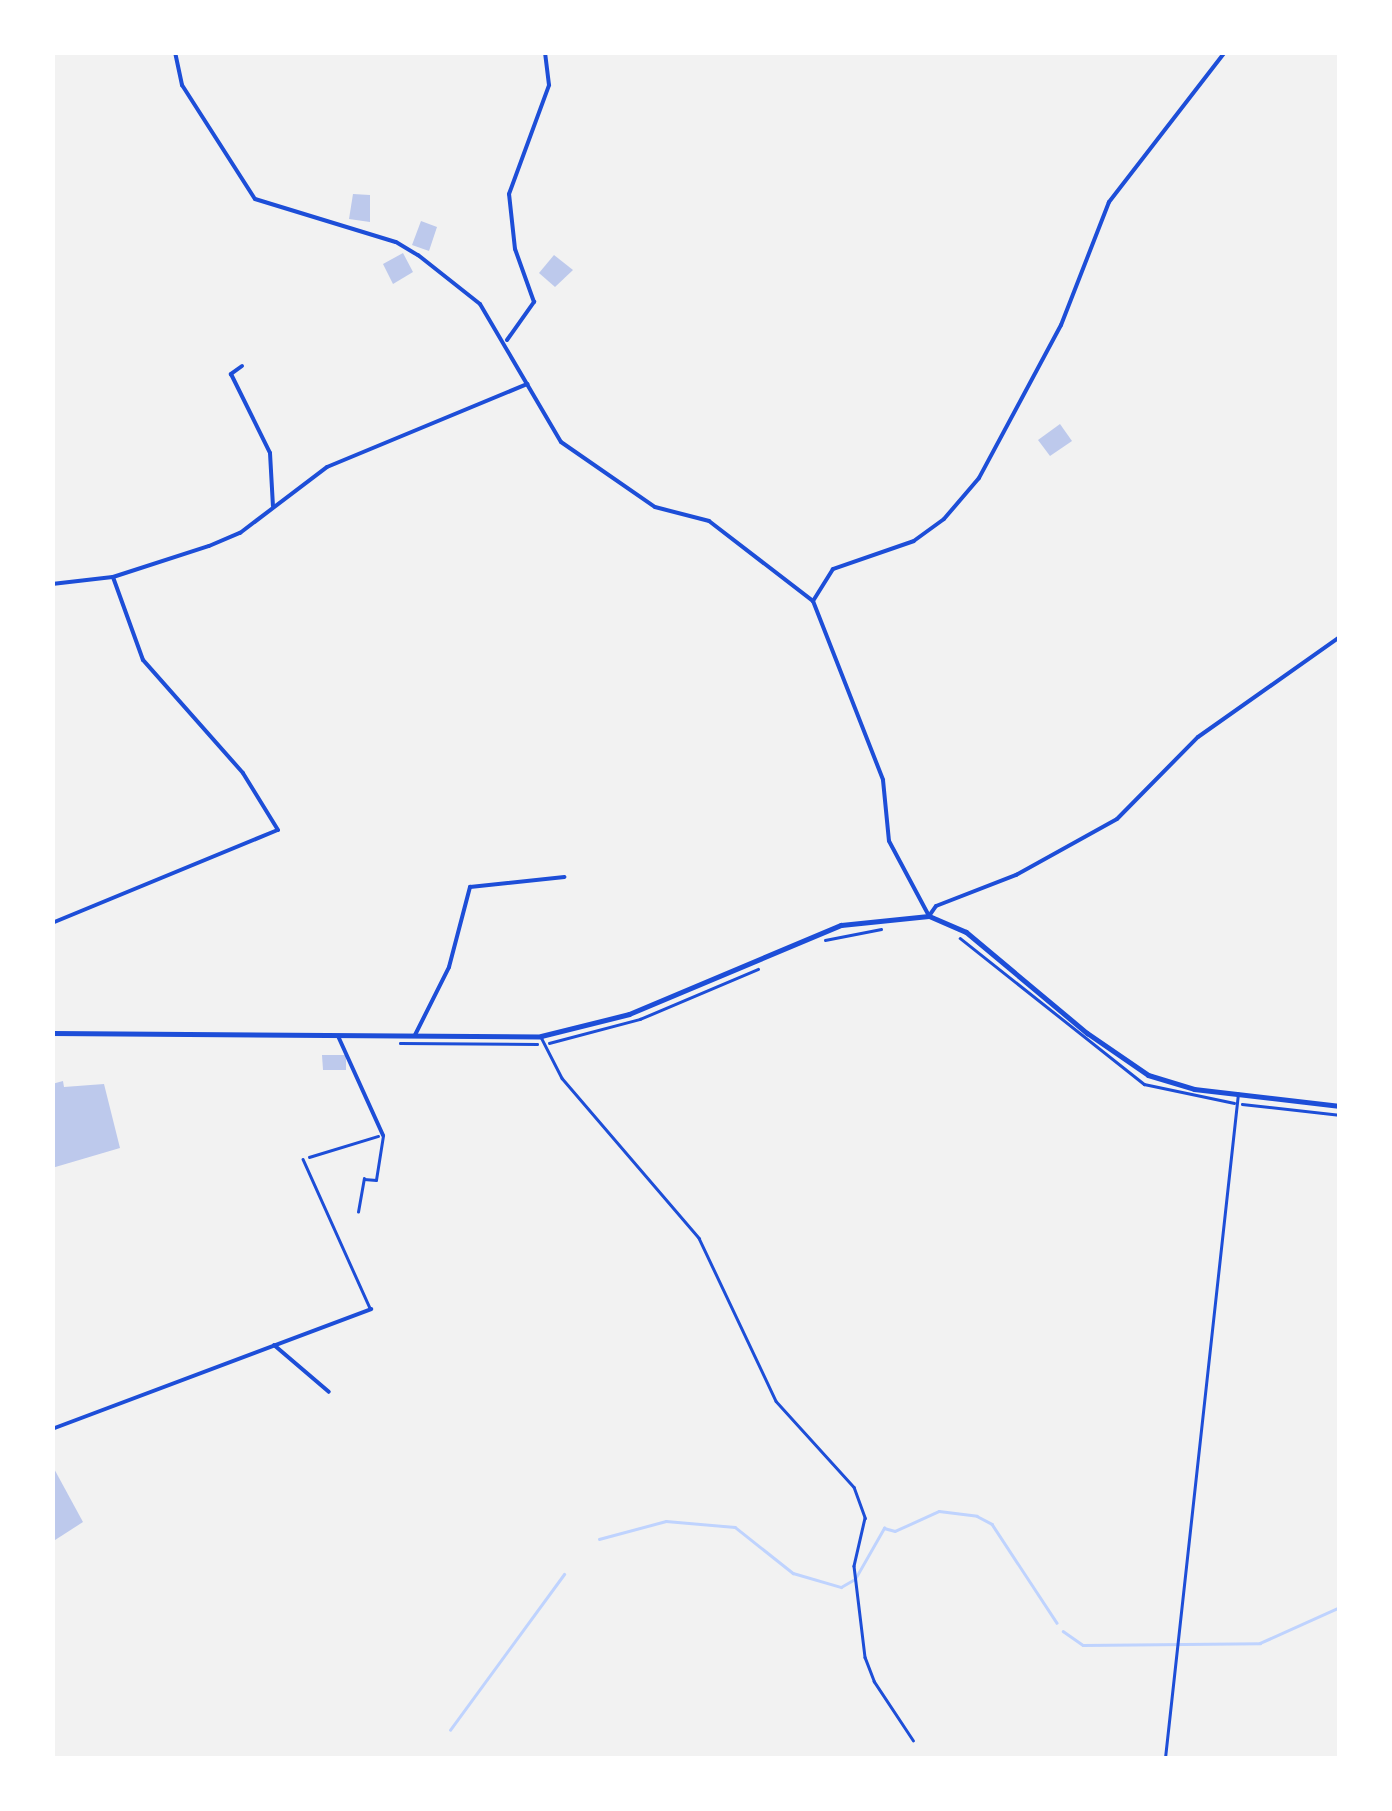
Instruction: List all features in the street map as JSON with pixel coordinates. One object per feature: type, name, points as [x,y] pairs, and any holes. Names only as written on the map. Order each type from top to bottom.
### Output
[{"type":"street","points":[[175,52],[182,85],[255,199],[396,242],[470,295],[507,340],[561,442],[655,508],[709,521],[813,601],[882,780],[889,841],[929,916]]},
{"type":"street","points":[[507,340],[534,302],[515,249],[508,194],[548,85],[544,52]]},
{"type":"street","points":[[813,601],[834,569],[914,541],[944,520],[979,478],[1028,377],[1055,338],[1109,202],[1225,52]]},
{"type":"street","points":[[242,366],[231,374],[270,452],[273,506]]},
{"type":"street","points":[[52,584],[113,578],[240,533],[327,467],[527,384]]},
{"type":"street","points":[[52,923],[278,830],[244,774],[142,660],[113,578]]},
{"type":"street","points":[[929,916],[936,906],[1016,875],[1116,820],[1198,737],[1340,637]]},
{"type":"street","points":[[415,1035],[449,968],[470,887],[564,877]]},
{"type":"street","points":[[52,1033],[541,1036],[629,1014],[841,925],[929,916],[966,932],[1087,1034],[1148,1075],[1238,1094],[1340,1106]]},
{"type":"street","points":[[337,1034],[383,1135]]},
{"type":"street","points":[[52,1430],[371,1309]]},
{"type":"street","points":[[274,1345],[329,1392]]},
{"type":"lane","points":[[541,1036],[562,1078],[699,1238],[776,1401],[849,1477],[866,1518],[856,1571],[860,1577],[869,1670],[913,1740]]},
{"type":"lane","points":[[1165,1758],[1238,1094]]},
{"type":"lane","points":[[358,1212],[364,1179],[376,1180],[383,1135]]},
{"type":"lane","points":[[303,1158],[371,1309]]},
{"type":"path","points":[[823,940],[897,926]]},
{"type":"path","points":[[958,937],[1144,1084],[1238,1103],[1340,1115]]},
{"type":"path","points":[[387,1042],[484,1048],[543,1044],[640,1019],[770,963]]},
{"type":"path","points":[[303,1158],[383,1135]]},
{"type":"building","points":[[353,194],[370,195],[370,222],[349,219]]},
{"type":"building","points":[[421,221],[437,227],[429,251],[412,245]]},
{"type":"building","points":[[403,253],[413,272],[393,284],[383,264]]},
{"type":"building","points":[[554,255],[573,270],[555,287],[539,273]]},
{"type":"building","points":[[1060,424],[1072,441],[1050,456],[1038,440]]},
{"type":"building","points":[[322,1055],[346,1055],[346,1070],[323,1070]]},
{"type":"building","points":[[63,1081],[64,1087],[104,1084],[120,1148],[52,1168],[52,1084]]},
{"type":"building","points":[[52,1465],[83,1522],[52,1542]]},
{"type":"waterway","points":[[599,1539],[666,1521],[735,1527],[793,1573],[841,1587],[855,1579],[884,1528],[895,1531],[939,1511],[977,1516],[992,1524],[1057,1623]]},
{"type":"waterway","points":[[450,1730],[564,1574]]},
{"type":"waterway","points":[[1063,1631],[1083,1645],[1260,1643],[1340,1607]]}]
